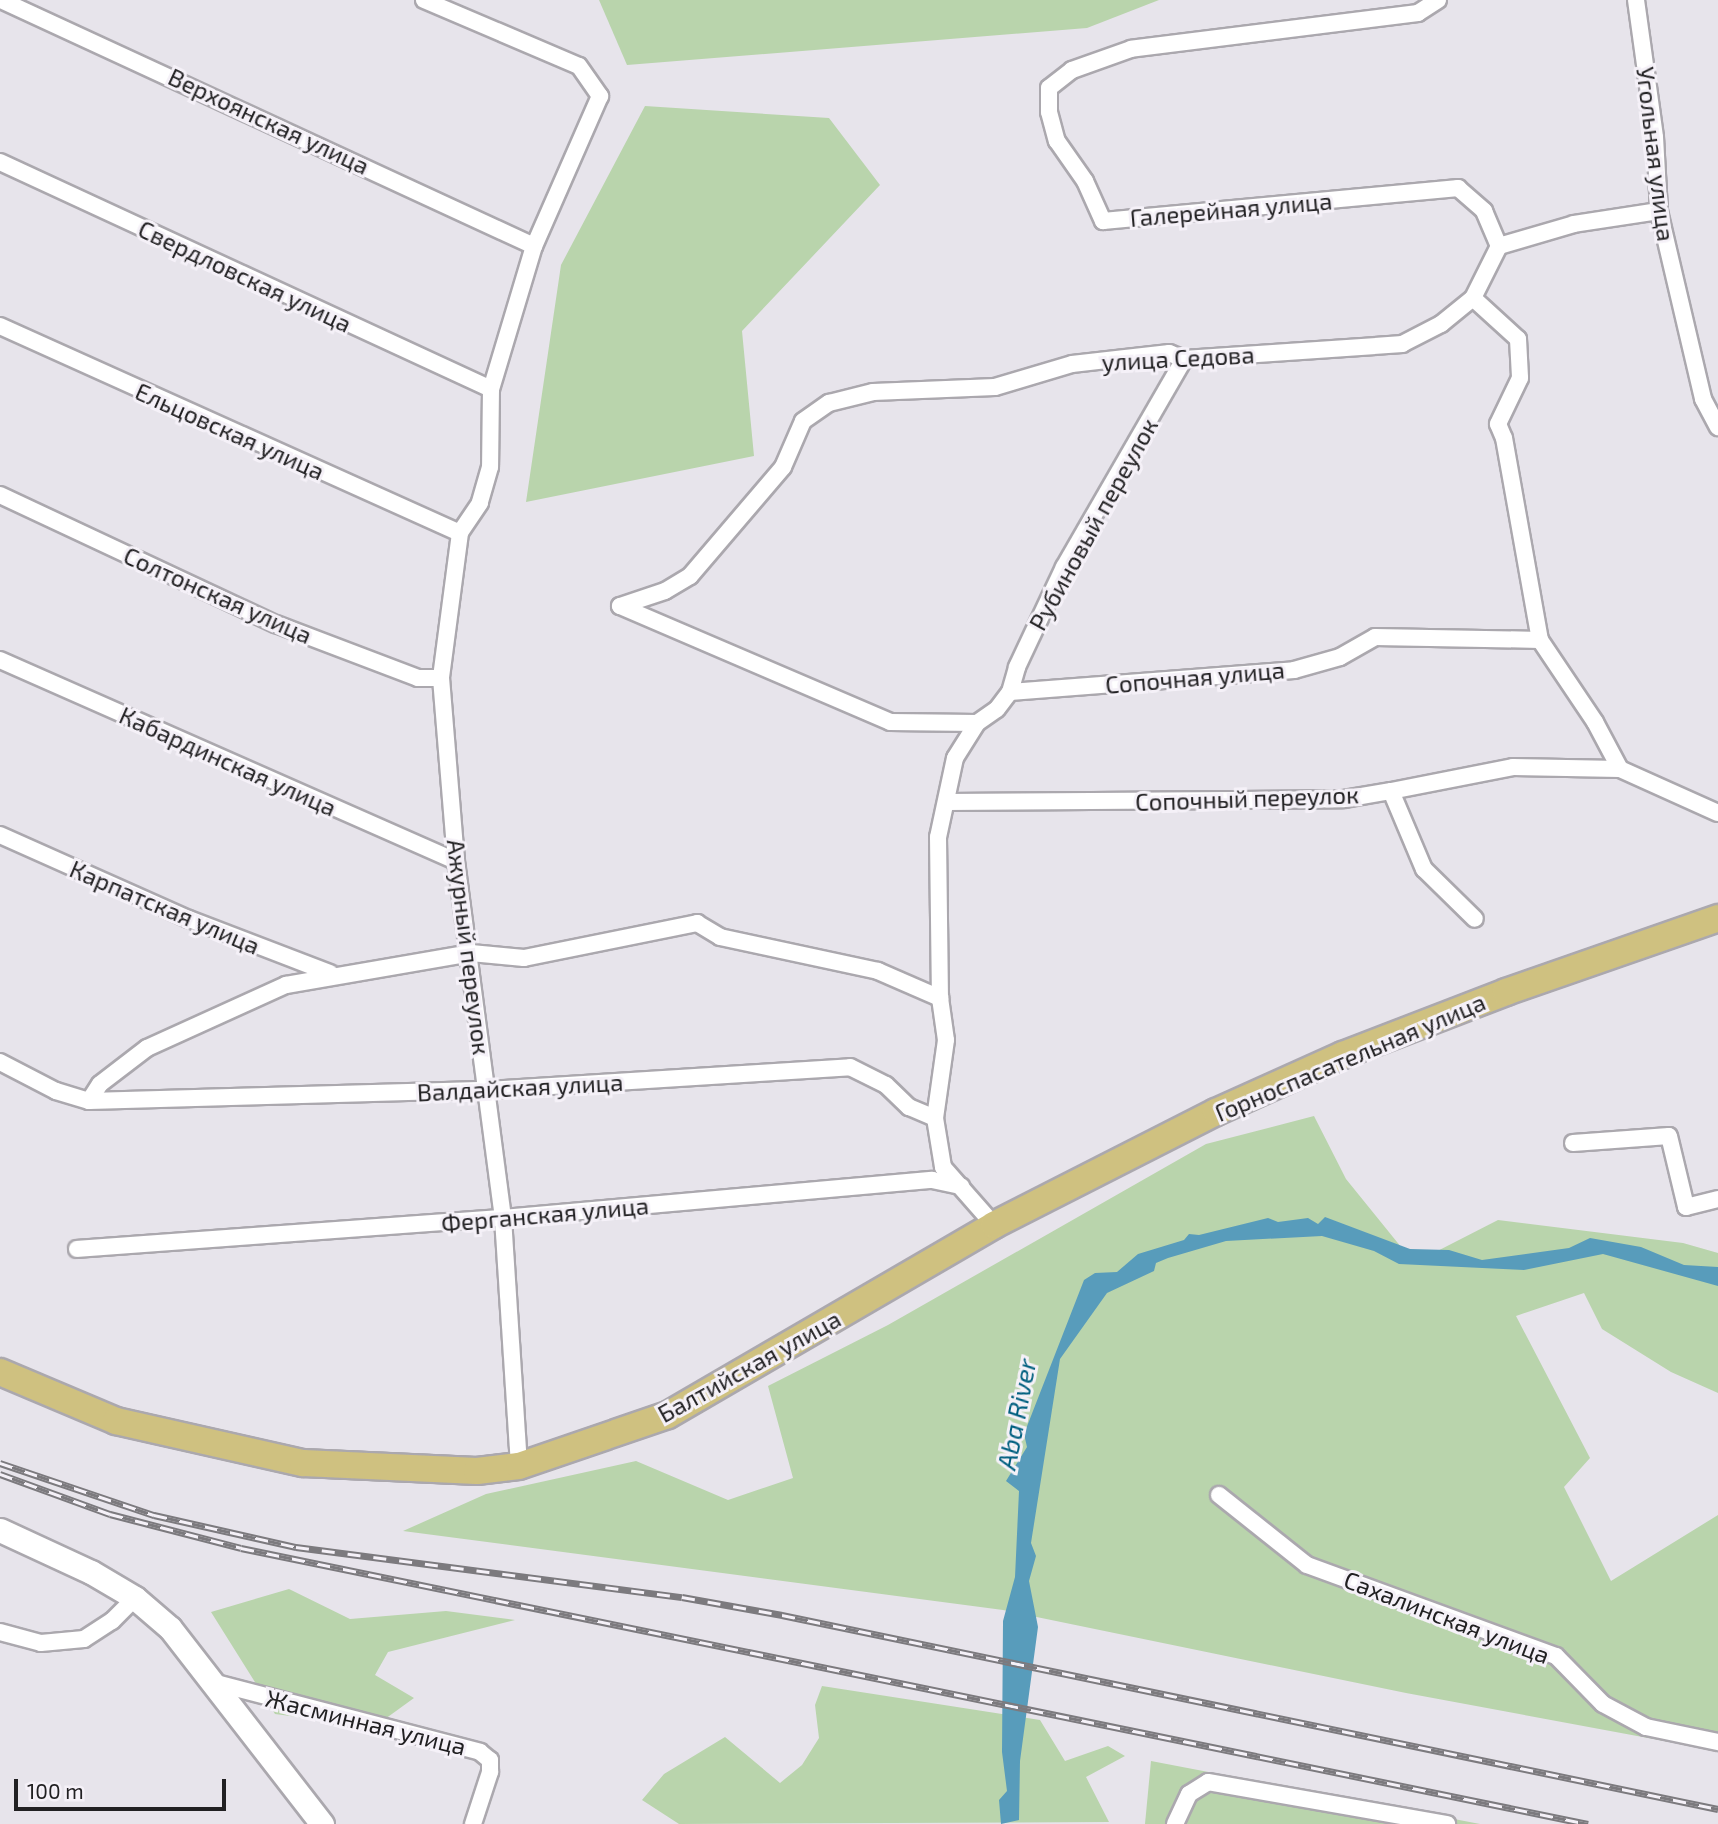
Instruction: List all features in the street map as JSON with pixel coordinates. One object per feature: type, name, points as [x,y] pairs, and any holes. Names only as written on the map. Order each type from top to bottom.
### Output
[{"type":"main road","name":"Горноспасательная улица","points":[[994,1225],[1216,1112],[1343,1055],[1506,992],[1718,918]]},
{"type":"main road","name":"Балтийская улица","points":[[0,1372],[116,1421],[303,1463],[477,1471],[519,1466],[668,1415],[994,1225]]},
{"type":"main road","points":[[0,1531],[135,1598],[170,1628],[216,1683],[322,1824]]},
{"type":"street","name":"Верхоянская улица","points":[[1,0],[534,246]]},
{"type":"street","points":[[424,0],[579,66],[600,96],[534,246],[491,389],[490,467],[480,503],[460,533]]},
{"type":"street","name":"Галерейная улица","points":[[1438,0],[1418,13],[1131,49],[1072,70],[1049,88],[1049,112],[1057,141],[1085,181],[1104,221],[1458,188],[1484,211],[1499,246]]},
{"type":"street","name":"Угольная улица","points":[[1636,0],[1655,137],[1659,211],[1703,399],[1718,426]]},
{"type":"street","name":"Свердловская улица","points":[[0,162],[491,389]]},
{"type":"street","points":[[1499,246],[1574,224],[1659,211]]},
{"type":"street","name":"улица Седова","points":[[976,723],[890,722],[620,606],[665,591],[690,576],[783,467],[803,421],[829,403],[873,392],[995,387],[1072,364],[1169,353],[1184,359],[1402,344],[1441,324],[1473,298],[1499,246]]},
{"type":"street","points":[[1473,298],[1518,339],[1520,378],[1497,424],[1504,438],[1540,640],[1595,722],[1620,769]]},
{"type":"street","name":"Ельцовская улица","points":[[0,326],[460,533]]},
{"type":"street","name":"Рубиновый переулок","points":[[1010,692],[1017,667],[1064,567],[1184,359]]},
{"type":"street","name":"Солтонская улица","points":[[0,495],[276,624],[418,678],[441,678]]},
{"type":"street","name":"Ажурный переулок","points":[[460,533],[441,678],[456,861],[471,953],[502,1218],[519,1466]]},
{"type":"street","name":"Сопочная улица","points":[[1010,692],[1294,670],[1340,657],[1374,637],[1540,640]]},
{"type":"street","name":"Кабардинская улица","points":[[0,660],[456,861]]},
{"type":"street","points":[[994,1225],[943,1167],[935,1118],[946,1040],[940,998],[938,836],[955,758],[976,723],[997,709],[1010,692]]},
{"type":"street","points":[[1391,791],[1513,767],[1620,769],[1718,813]]},
{"type":"street","name":"Сопочный переулок","points":[[947,802],[1332,799],[1391,791],[1424,869],[1475,919]]},
{"type":"street","name":"Карпатская улица","points":[[0,835],[189,919],[332,973]]},
{"type":"street","name":"Карпатская улица","points":[[89,1101],[100,1084],[147,1048],[286,985],[332,973],[471,953],[524,958],[697,923],[720,937],[878,971],[940,998]]},
{"type":"street","name":"Валдайская улица","points":[[0,1062],[56,1091],[89,1101],[488,1090],[850,1067],[886,1085],[909,1107],[935,1118]]},
{"type":"street","points":[[1573,1143],[1668,1136],[1686,1207],[1718,1199]]},
{"type":"street","name":"Ферганская улица","points":[[77,1249],[502,1218],[932,1180],[961,1185]]},
{"type":"street","name":"Сахалинская улица","points":[[1219,1494],[1307,1565],[1556,1656],[1614,1710],[1646,1727],[1718,1742]]},
{"type":"street","points":[[0,1632],[41,1643],[84,1639],[112,1621],[135,1598]]},
{"type":"street","name":"Жасминная улица","points":[[216,1683],[480,1752],[490,1760],[490,1772],[473,1824]]},
{"type":"street","points":[[1175,1824],[1189,1794],[1208,1782],[1447,1824]]},
{"type":"green space","points":[[599,0],[1159,0],[1087,28],[627,65]]},
{"type":"green space","points":[[645,106],[829,118],[880,185],[742,331],[754,456],[526,502],[561,265]]},
{"type":"green space","points":[[1314,1116],[1346,1179],[1414,1263],[1498,1220],[1683,1243],[1718,1253],[1718,1393],[1671,1372],[1602,1329],[1584,1293],[1516,1316],[1590,1458],[1564,1487],[1611,1581],[1718,1515],[1718,1751],[1406,1693],[1003,1610],[403,1531],[486,1494],[636,1461],[728,1500],[793,1478],[768,1386],[888,1325],[1206,1144]]},
{"type":"green space","points":[[289,1589],[350,1619],[446,1611],[515,1620],[388,1652],[375,1675],[414,1698],[374,1727],[275,1714],[211,1612]]},
{"type":"green space","points":[[822,1686],[1040,1720],[1065,1761],[1108,1746],[1125,1756],[1086,1777],[1109,1822],[679,1824],[642,1800],[664,1774],[725,1737],[780,1783],[802,1765],[819,1738],[815,1705]]},
{"type":"green space","points":[[1151,1761],[1480,1824],[1145,1824]]},
{"type":"water","points":[[1325,1217],[1410,1249],[1449,1250],[1482,1260],[1569,1248],[1590,1238],[1641,1247],[1684,1265],[1718,1267],[1718,1286],[1603,1254],[1524,1270],[1399,1264],[1374,1251],[1322,1236],[1226,1241],[1156,1263],[1154,1271],[1107,1293],[1060,1359],[1031,1543],[1036,1556],[1029,1581],[1038,1627],[1020,1761],[1019,1820],[1001,1824],[999,1800],[1007,1791],[1002,1752],[1003,1621],[1015,1577],[1019,1491],[1006,1481],[1027,1447],[1024,1434],[1084,1280],[1095,1273],[1117,1272],[1138,1254],[1184,1240],[1189,1234],[1199,1235],[1268,1218],[1278,1222],[1308,1218],[1318,1224]]},
{"type":"railway","points":[[0,1463],[154,1515],[296,1547],[682,1597],[782,1615],[1718,1809]]},
{"type":"railway","points":[[0,1474],[110,1514],[241,1548],[1588,1824]]},
{"type":"water label","name":"Aba River","points":[[1016,1414]]}]
